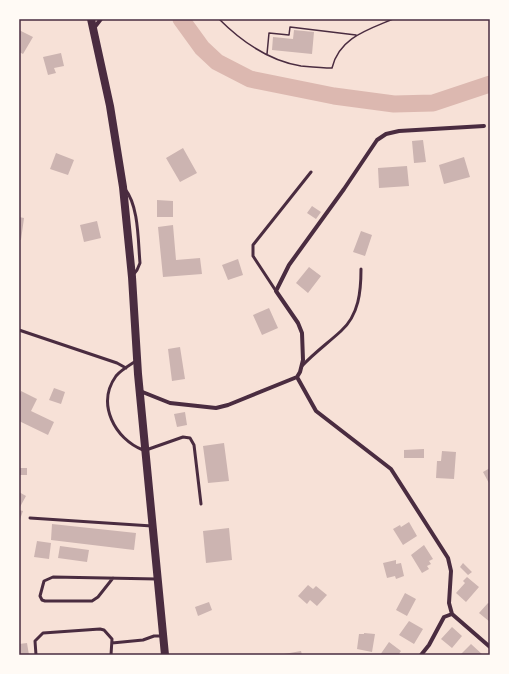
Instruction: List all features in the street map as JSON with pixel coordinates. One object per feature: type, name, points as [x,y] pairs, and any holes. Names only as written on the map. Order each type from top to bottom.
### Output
[{"type":"main road","points":[[91,19],[110,106],[123,187],[132,277],[137,360],[154,526],[165,655]]},
{"type":"street","points":[[94,28],[101,19]]},
{"type":"street","points":[[140,391],[170,403],[216,408],[228,405],[297,378],[303,360],[302,333],[298,323],[276,290],[289,265],[344,189],[377,140],[381,136],[399,131],[484,126]]},
{"type":"street","points":[[297,378],[316,411],[391,469],[448,558],[451,571],[449,603],[452,614],[490,647]]},
{"type":"street","points":[[421,655],[429,645],[444,617],[452,614]]},
{"type":"lane","points":[[276,290],[253,256],[253,245],[311,172]]},
{"type":"lane","points":[[301,367],[311,356],[342,331],[349,323],[355,311],[360,294],[361,269]]},
{"type":"lane","points":[[19,330],[117,362],[126,368]]},
{"type":"lane","points":[[137,360],[117,375],[111,386],[108,400],[109,412],[114,425],[123,437],[133,446],[146,450],[184,437],[190,438],[194,445],[201,504]]},
{"type":"lane","points":[[30,518],[154,526]]},
{"type":"lane","points":[[113,578],[98,597],[92,601],[45,601],[42,600],[40,596],[44,581],[53,576],[158,579]]},
{"type":"lane","points":[[36,655],[35,641],[43,633],[100,628],[109,635],[112,640],[111,655]]},
{"type":"lane","points":[[112,643],[143,640],[154,636],[163,636]]},
{"type":"path","points":[[219,19],[239,38],[267,54],[301,66],[332,68],[334,58],[350,39],[370,28],[393,19]]},
{"type":"path","points":[[267,54],[269,33],[289,35],[290,27],[358,35]]},
{"type":"building","points":[[19,30],[33,37],[23,54],[19,52]]},
{"type":"building","points":[[294,30],[314,32],[312,54],[272,50],[273,37],[293,39]]},
{"type":"building","points":[[61,53],[64,66],[54,68],[56,73],[48,75],[43,57]]},
{"type":"building","points":[[423,140],[426,162],[414,163],[412,141]]},
{"type":"building","points":[[183,148],[197,173],[180,182],[166,158]]},
{"type":"building","points":[[56,153],[74,160],[68,175],[50,169]]},
{"type":"building","points":[[464,157],[470,177],[444,184],[439,165]]},
{"type":"building","points":[[407,166],[409,186],[379,188],[378,168]]},
{"type":"building","points":[[157,200],[173,201],[173,217],[157,217]]},
{"type":"building","points":[[312,206],[321,212],[316,219],[307,213]]},
{"type":"building","points":[[19,217],[24,218],[21,240],[19,240]]},
{"type":"building","points":[[97,221],[101,238],[84,242],[80,225]]},
{"type":"building","points":[[173,225],[176,260],[200,258],[202,274],[163,277],[158,227]]},
{"type":"building","points":[[361,231],[372,235],[365,256],[353,252]]},
{"type":"building","points":[[238,259],[243,275],[228,280],[222,265]]},
{"type":"building","points":[[309,267],[321,276],[308,293],[296,283]]},
{"type":"building","points":[[269,308],[278,328],[262,335],[253,315]]},
{"type":"building","points":[[180,347],[185,379],[172,381],[168,349]]},
{"type":"building","points":[[54,388],[65,392],[61,404],[49,400]]},
{"type":"building","points":[[21,391],[37,399],[31,411],[54,422],[48,435],[19,421],[19,396]]},
{"type":"building","points":[[185,412],[187,425],[177,427],[174,414]]},
{"type":"building","points":[[224,443],[229,481],[208,483],[203,446]]},
{"type":"building","points":[[424,449],[424,458],[404,458],[404,450]]},
{"type":"building","points":[[442,451],[456,452],[454,479],[436,478],[437,461],[441,461]]},
{"type":"building","points":[[19,468],[27,468],[27,475],[19,475]]},
{"type":"building","points":[[490,468],[490,485],[483,472]]},
{"type":"building","points":[[19,492],[26,496],[20,507],[19,507]]},
{"type":"building","points":[[19,510],[23,511],[19,522]]},
{"type":"building","points":[[409,522],[417,536],[403,545],[393,529],[400,525],[401,527]]},
{"type":"building","points":[[52,524],[136,533],[134,550],[51,540]]},
{"type":"building","points":[[229,528],[232,560],[206,563],[203,531]]},
{"type":"building","points":[[37,541],[51,543],[49,559],[34,557]]},
{"type":"building","points":[[424,545],[433,559],[429,561],[431,564],[427,566],[429,569],[422,573],[411,555]]},
{"type":"building","points":[[60,546],[89,550],[87,562],[58,558]]},
{"type":"building","points":[[396,560],[396,564],[401,563],[404,576],[396,579],[395,576],[387,578],[383,563]]},
{"type":"building","points":[[463,563],[472,572],[468,575],[460,567]]},
{"type":"building","points":[[467,577],[479,587],[466,602],[456,593],[465,583],[463,581]]},
{"type":"building","points":[[308,585],[313,589],[316,586],[327,595],[317,606],[310,600],[307,604],[298,596]]},
{"type":"building","points":[[405,593],[416,599],[407,616],[396,610]]},
{"type":"building","points":[[209,602],[212,610],[198,616],[195,607]]},
{"type":"building","points":[[488,603],[490,604],[490,622],[479,613]]},
{"type":"building","points":[[409,621],[423,629],[414,644],[399,635]]},
{"type":"building","points":[[452,627],[462,636],[452,648],[441,639]]},
{"type":"building","points":[[359,634],[375,634],[372,652],[357,649]]},
{"type":"building","points":[[389,642],[401,651],[398,655],[380,655]]},
{"type":"building","points":[[27,643],[29,655],[19,655],[19,644]]},
{"type":"building","points":[[471,644],[483,655],[460,655]]},
{"type":"building","points":[[301,651],[302,655],[284,654]]},
{"type":"waterway","points":[[181,19],[202,48],[217,62],[250,79],[334,96],[394,104],[433,103],[490,84]]}]
